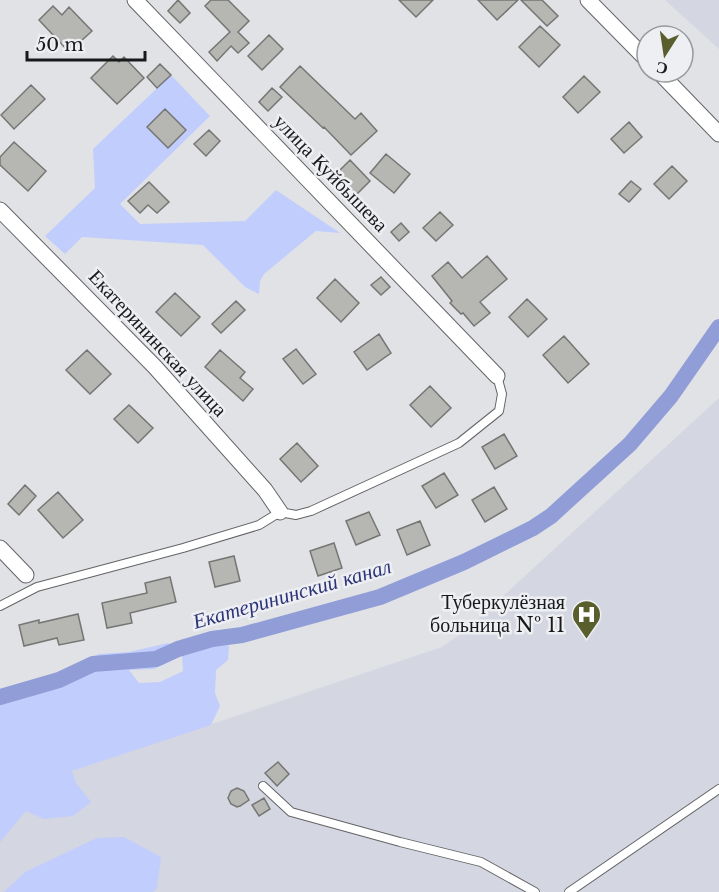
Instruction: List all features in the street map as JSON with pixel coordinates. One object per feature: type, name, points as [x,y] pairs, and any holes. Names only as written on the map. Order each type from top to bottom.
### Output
[{"type":"street","name":"улица Куйбышева","points":[[135,0],[497,376]]},
{"type":"street","points":[[588,0],[635,48]]},
{"type":"street","points":[[671,84],[719,134]]},
{"type":"street","name":"Екатерининская улица","points":[[0,210],[155,368],[265,490],[280,512]]},
{"type":"street","points":[[0,548],[26,575]]},
{"type":"lane","points":[[0,606],[37,587],[259,525],[280,512],[296,515],[311,511],[459,443],[499,411],[501,394],[497,376]]},
{"type":"lane","points":[[263,786],[291,812],[400,843],[481,861],[535,892]]},
{"type":"lane","points":[[569,892],[719,789]]},
{"type":"shaded area","points":[[665,0],[719,0],[719,49],[695,27],[695,24],[691,24]]},
{"type":"shaded area","points":[[171,75],[210,116],[120,204],[140,224],[245,221],[276,190],[340,233],[316,231],[264,274],[260,281],[259,294],[245,287],[203,245],[82,237],[65,254],[45,236],[95,188],[93,149]]},
{"type":"shaded area","name":"Туберкулёзная больница № 11","points":[[719,398],[719,892],[0,892],[0,795],[442,647],[465,631]]},
{"type":"shaded area","points":[[217,641],[229,646],[228,660],[216,670],[215,693],[220,706],[211,725],[72,771],[76,783],[91,802],[73,816],[44,819],[26,811],[0,842],[0,689],[56,673],[99,654],[129,652],[168,643],[178,649],[173,660],[154,669],[129,670],[139,683],[160,682],[183,671],[182,655],[188,649],[204,648]]},
{"type":"shaded area","points":[[124,837],[161,857],[157,888],[153,892],[4,892],[25,872],[97,838]]},
{"type":"building","points":[[178,0],[190,13],[180,23],[168,11]]},
{"type":"building","points":[[211,0],[228,0],[249,21],[238,32],[249,43],[238,53],[231,46],[217,61],[209,52],[230,32],[205,6]]},
{"type":"building","points":[[399,0],[433,0],[416,17]]},
{"type":"building","points":[[478,0],[518,0],[497,20]]},
{"type":"building","points":[[521,0],[542,0],[558,16],[547,26]]},
{"type":"building","points":[[53,6],[62,15],[69,7],[92,31],[69,52],[39,20]]},
{"type":"building","points":[[540,26],[560,45],[539,67],[519,47]]},
{"type":"building","points":[[269,35],[283,49],[262,70],[248,56]]},
{"type":"building","points":[[113,56],[119,62],[124,57],[144,78],[117,104],[91,78]]},
{"type":"building","points":[[160,64],[171,75],[157,88],[147,77]]},
{"type":"building","points":[[300,66],[355,119],[361,113],[377,131],[351,155],[280,87]]},
{"type":"building","points":[[584,76],[600,92],[578,113],[563,97]]},
{"type":"building","points":[[31,85],[45,99],[14,129],[1,115]]},
{"type":"building","points":[[272,88],[282,97],[268,111],[259,102]]},
{"type":"building","points":[[165,109],[186,130],[168,148],[147,127]]},
{"type":"building","points":[[629,122],[642,137],[624,153],[611,139]]},
{"type":"building","points":[[209,130],[220,141],[206,156],[194,144]]},
{"type":"building","points":[[14,142],[46,171],[28,191],[0,165],[0,157]]},
{"type":"building","points":[[386,154],[410,174],[394,193],[370,173]]},
{"type":"building","points":[[350,160],[370,181],[355,196],[334,176]]},
{"type":"building","points":[[672,166],[687,181],[669,199],[654,184]]},
{"type":"building","points":[[631,181],[641,189],[629,202],[619,194]]},
{"type":"building","points":[[149,182],[169,202],[157,213],[148,205],[140,213],[128,201]]},
{"type":"building","points":[[440,212],[453,225],[436,241],[423,228]]},
{"type":"building","points":[[401,223],[409,232],[399,241],[391,232]]},
{"type":"building","points":[[487,256],[507,279],[480,302],[490,313],[474,326],[450,303],[452,301],[432,276],[448,262],[462,278]]},
{"type":"building","points":[[381,277],[390,287],[381,295],[371,285]]},
{"type":"building","points":[[335,279],[359,303],[341,322],[317,298]]},
{"type":"building","points":[[175,293],[200,317],[181,336],[156,312]]},
{"type":"building","points":[[527,299],[547,319],[528,337],[509,317]]},
{"type":"building","points":[[236,301],[245,310],[221,333],[212,324]]},
{"type":"building","points":[[379,334],[391,353],[367,370],[354,352]]},
{"type":"building","points":[[564,336],[589,364],[568,383],[543,355]]},
{"type":"building","points":[[296,349],[316,374],[303,384],[283,359]]},
{"type":"building","points":[[87,350],[111,374],[90,394],[66,370]]},
{"type":"building","points":[[220,350],[245,372],[240,378],[253,389],[243,401],[205,367]]},
{"type":"building","points":[[430,386],[451,408],[431,427],[410,405]]},
{"type":"building","points":[[129,405],[153,428],[138,443],[114,419]]},
{"type":"building","points":[[504,434],[517,456],[495,469],[482,447]]},
{"type":"building","points":[[297,443],[318,466],[301,482],[280,459]]},
{"type":"building","points":[[444,473],[458,495],[436,508],[422,486]]},
{"type":"building","points":[[25,485],[36,496],[19,515],[8,504]]},
{"type":"building","points":[[494,487],[507,509],[485,522],[472,500]]},
{"type":"building","points":[[58,492],[83,520],[63,538],[38,510]]},
{"type":"building","points":[[369,512],[380,535],[356,545],[346,521]]},
{"type":"building","points":[[420,521],[430,545],[407,555],[397,530]]},
{"type":"building","points":[[334,543],[342,568],[318,576],[310,551]]},
{"type":"building","points":[[234,556],[240,581],[215,587],[209,562]]},
{"type":"building","points":[[170,577],[176,602],[130,613],[132,623],[107,628],[102,603],[147,593],[145,583]]},
{"type":"building","points":[[78,614],[84,640],[59,645],[57,638],[24,646],[19,625]]},
{"type":"building","points":[[278,762],[289,774],[277,786],[265,773]]},
{"type":"building","points":[[237,788],[244,791],[249,800],[237,807],[231,804],[228,798],[231,791]]},
{"type":"building","points":[[264,798],[270,809],[259,816],[252,805]]},
{"type":"waterway","name":"Екатерининский канал","points":[[0,697],[59,680],[93,664],[156,659],[178,649],[212,639],[242,635],[380,597],[464,562],[533,528],[551,516],[630,444],[671,396],[719,327]]},
{"type":"place","name":"Туберкулёзная больница № 11","points":[[586,640]]}]
